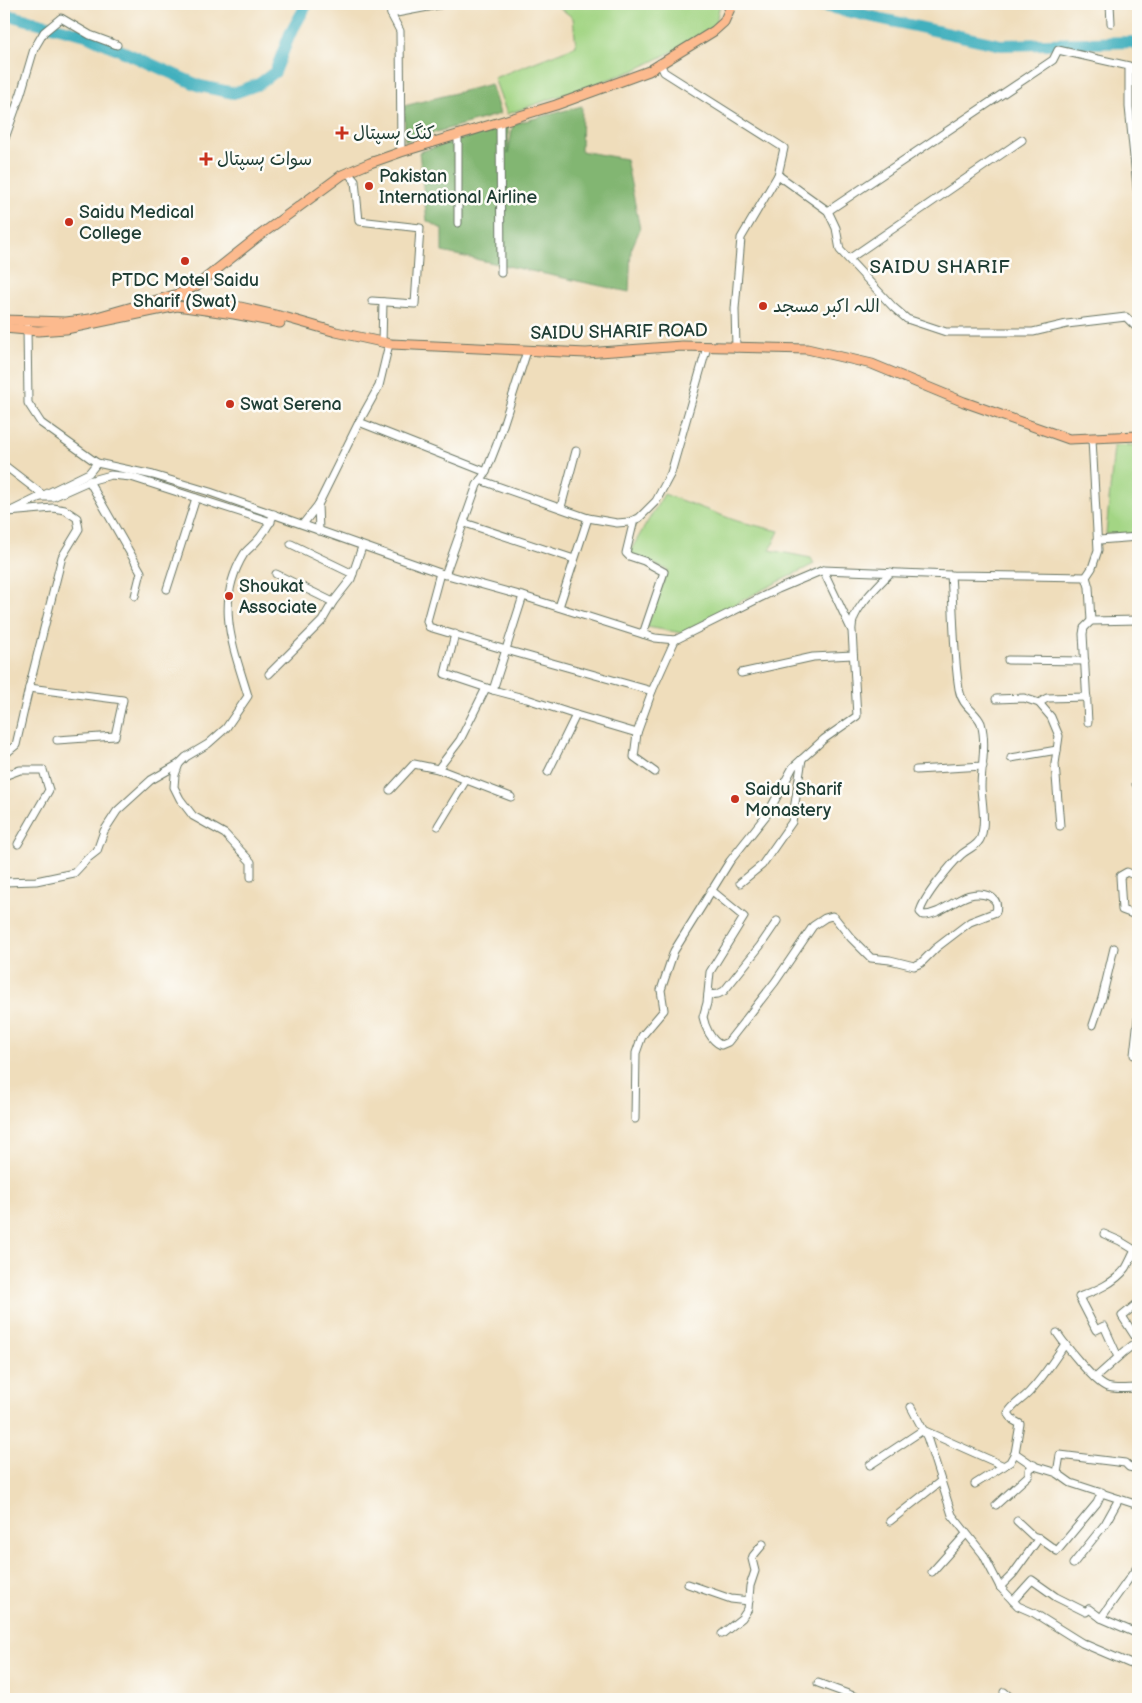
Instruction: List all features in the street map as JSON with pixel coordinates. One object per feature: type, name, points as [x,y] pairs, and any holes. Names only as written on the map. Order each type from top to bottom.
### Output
[{"type":"main road","points":[[4,328],[27,326],[66,329],[178,294],[196,286],[259,236],[342,175],[401,152],[556,104],[649,71],[714,31],[724,22],[732,4]]},
{"type":"main road","points":[[178,294],[194,300],[236,306],[274,315],[336,335]]},
{"type":"main road","points":[[99,320],[177,306],[194,300]]},
{"type":"main road","points":[[177,306],[269,320],[336,335]]},
{"type":"main road","points":[[4,320],[27,326]]},
{"type":"main road","name":"SAIDU SHARIF ROAD","points":[[336,335],[386,345],[495,351],[586,353],[682,346],[808,350],[872,364],[964,402],[1069,439],[1138,436]]},
{"type":"street","points":[[390,4],[391,14],[400,31],[401,152]]},
{"type":"street","points":[[391,14],[444,4]]},
{"type":"street","points":[[1110,4],[1111,23]]},
{"type":"street","points":[[4,141],[34,49],[44,32],[61,18],[90,35],[117,45]]},
{"type":"street","points":[[828,210],[1053,60],[1058,50],[1129,66],[1128,107],[1138,197]]},
{"type":"street","points":[[660,63],[664,72],[784,148],[778,175],[741,238],[734,309],[736,348]]},
{"type":"street","points":[[500,122],[501,273]]},
{"type":"street","points":[[458,134],[458,223]]},
{"type":"street","points":[[849,259],[1022,140]]},
{"type":"street","points":[[348,173],[355,181],[359,221],[420,228],[415,304],[372,301]]},
{"type":"street","points":[[778,175],[828,210],[836,228],[840,250],[893,307],[907,319],[946,332],[1032,332],[1067,324],[1126,316],[1138,329]]},
{"type":"street","points":[[302,524],[318,505],[379,386],[386,345],[383,302]]},
{"type":"street","points":[[27,326],[28,403],[41,423],[97,463],[153,475],[272,518]]},
{"type":"street","points":[[480,480],[588,518],[618,523],[630,522],[639,518],[656,501],[672,473],[707,347]]},
{"type":"street","points":[[526,351],[497,444],[486,472],[480,480],[464,524],[442,574],[426,621],[427,624],[429,627],[506,650],[652,691]]},
{"type":"street","points":[[359,422],[486,472]]},
{"type":"street","points":[[1091,621],[1089,587],[1086,577],[1096,558],[1099,540],[1092,439]]},
{"type":"street","points":[[561,507],[576,451]]},
{"type":"street","points":[[6,513],[89,473],[97,463]]},
{"type":"street","points":[[4,465],[41,496],[53,497],[89,481],[111,475],[131,477],[196,498],[302,524],[442,574],[523,596],[655,638],[675,640],[778,589],[823,570],[951,575],[1086,577]]},
{"type":"street","points":[[89,481],[141,572],[135,596]]},
{"type":"street","points":[[167,589],[196,498]]},
{"type":"street","points":[[318,505],[319,531]]},
{"type":"street","points":[[4,755],[16,745],[28,688],[62,557],[79,529],[77,518],[65,510],[43,508],[6,513]]},
{"type":"street","points":[[251,877],[251,862],[244,852],[225,834],[193,816],[180,799],[174,787],[175,775],[180,764],[186,757],[208,744],[226,728],[248,696],[228,623],[227,605],[231,580],[238,564],[245,552],[263,534],[272,518]]},
{"type":"street","points":[[559,607],[588,518]]},
{"type":"street","points":[[634,520],[626,553],[664,572],[643,634]]},
{"type":"street","points":[[464,524],[574,559]]},
{"type":"street","points":[[1099,540],[1138,537]]},
{"type":"street","points":[[291,544],[353,574]]},
{"type":"street","points":[[269,674],[322,621],[353,574],[362,547]]},
{"type":"street","points":[[823,570],[852,631]]},
{"type":"street","points":[[636,1119],[636,1052],[642,1036],[664,1010],[661,990],[674,951],[730,861],[768,813],[793,767],[824,739],[857,716],[852,622],[856,613],[891,572]]},
{"type":"street","points":[[276,574],[334,602]]},
{"type":"street","points":[[711,890],[744,917],[710,972],[708,1003],[703,1017],[715,1042],[723,1045],[728,1042],[775,982],[813,926],[825,918],[832,916],[835,918],[871,958],[890,960],[914,966],[921,963],[936,948],[970,922],[996,912],[998,906],[995,901],[979,893],[962,898],[930,914],[923,916],[920,912],[924,902],[943,876],[962,854],[979,841],[983,829],[981,787],[983,747],[980,722],[964,702],[959,691],[954,647],[951,575]]},
{"type":"street","points":[[438,769],[460,740],[490,689],[506,650],[523,596]]},
{"type":"street","points":[[1088,722],[1084,628],[1091,621],[1138,620]]},
{"type":"street","points":[[455,634],[445,674],[637,733]]},
{"type":"street","points":[[655,772],[634,757],[637,733],[652,691],[675,640]]},
{"type":"street","points":[[741,673],[813,657],[853,655]]},
{"type":"street","points":[[1008,660],[1085,661]]},
{"type":"street","points":[[28,688],[122,700],[115,736],[58,740]]},
{"type":"street","points":[[1039,703],[1047,698],[1087,697]]},
{"type":"street","points":[[996,700],[1024,698],[1039,703],[1051,717],[1059,736],[1055,764],[1060,826]]},
{"type":"street","points":[[548,772],[576,715]]},
{"type":"street","points":[[1011,758],[1057,750]]},
{"type":"street","points":[[740,883],[762,865],[792,822],[802,758]]},
{"type":"street","points":[[4,882],[36,882],[74,873],[97,851],[104,831],[117,811],[152,780],[180,764]]},
{"type":"street","points":[[390,790],[414,764],[438,769],[511,797]]},
{"type":"street","points":[[916,770],[983,766]]},
{"type":"street","points":[[4,776],[20,770],[43,770],[49,790],[18,844]]},
{"type":"street","points":[[438,826],[466,780]]},
{"type":"street","points":[[1138,877],[1127,872],[1120,876],[1122,910],[1138,916]]},
{"type":"street","points":[[708,995],[724,991],[760,946],[777,921]]},
{"type":"street","points":[[1093,1025],[1102,998],[1114,948]]},
{"type":"street","points":[[1134,1055],[1138,1019]]},
{"type":"street","points":[[1104,1234],[1136,1251],[1125,1269],[1116,1277],[1107,1284],[1079,1297],[1096,1330],[1104,1326],[1118,1357]]},
{"type":"street","points":[[1095,1378],[1138,1341],[1122,1316],[1138,1303]]},
{"type":"street","points":[[1057,1333],[1095,1378],[1106,1387],[1138,1388]]},
{"type":"street","points":[[975,1484],[1010,1462],[1015,1453],[1020,1424],[1013,1420],[1008,1413],[1012,1406],[1023,1399],[1033,1388],[1065,1344]]},
{"type":"street","points":[[1123,1389],[1138,1395]]},
{"type":"street","points":[[911,1407],[927,1437],[952,1515],[982,1554],[1000,1587],[1018,1606],[1034,1613],[1082,1644],[1138,1667]]},
{"type":"street","points":[[923,1430],[1004,1466]]},
{"type":"street","points":[[870,1465],[923,1430]]},
{"type":"street","points":[[1015,1453],[1034,1465],[1057,1473],[1072,1483],[1138,1505]]},
{"type":"street","points":[[1057,1473],[1060,1455],[1125,1463],[1129,1467],[1138,1469]]},
{"type":"street","points":[[996,1505],[1028,1475],[1029,1470],[1034,1465]]},
{"type":"street","points":[[890,1521],[941,1481]]},
{"type":"street","points":[[1017,1521],[1033,1536],[1057,1551],[1096,1503],[1102,1492]]},
{"type":"street","points":[[1073,1564],[1104,1524],[1119,1499]]},
{"type":"street","points":[[932,1572],[966,1534]]},
{"type":"street","points":[[1000,1587],[1013,1574],[1039,1538]]},
{"type":"street","points":[[722,1634],[742,1618],[748,1608],[750,1586],[755,1571],[753,1556],[763,1544]]},
{"type":"street","points":[[1101,1618],[1138,1566]]},
{"type":"street","points":[[1013,1601],[1032,1580],[1056,1597],[1086,1612],[1089,1610],[1101,1618],[1138,1634]]},
{"type":"street","points":[[688,1584],[731,1599],[749,1601]]},
{"type":"street","points":[[818,1683],[859,1698],[899,1699]]},
{"type":"street","points":[[1004,1692],[1012,1699]]},
{"type":"green space","points":[[555,4],[720,4],[714,31],[633,71],[507,114],[494,78],[576,46],[573,18]]},
{"type":"green space","points":[[491,84],[500,114],[405,141],[404,106]]},
{"type":"green space","points":[[582,106],[581,151],[626,159],[640,229],[631,250],[629,292],[442,252],[442,229],[427,221],[419,152],[508,125],[508,154],[513,124]]},
{"type":"green space","points":[[1138,445],[1138,534],[1106,534],[1114,446]]},
{"type":"green space","points":[[664,494],[737,521],[779,531],[770,550],[811,558],[814,564],[682,633],[647,627],[668,570],[629,553]]},
{"type":"waterway","points":[[4,14],[86,35],[200,86],[234,93],[259,84],[275,72],[290,34],[307,4]]},
{"type":"waterway","points":[[814,4],[1001,45],[1134,42],[1138,46]]},
{"type":"place","name":"کنگ ہسپتال","points":[[342,133]]},
{"type":"place","name":"سوات ہسپتال","points":[[206,159]]},
{"type":"place","name":"Pakistan International Airline","points":[[369,186]]},
{"type":"place","name":"Saidu Medical College","points":[[69,222]]},
{"type":"place","name":"PTDC Motel Saidu Sharif (Swat)","points":[[185,261]]},
{"type":"place","name":"اللہ اکبر مسجد","points":[[763,306]]},
{"type":"place","name":"Swat Serena","points":[[230,404]]},
{"type":"place","name":"Shoukat Associate","points":[[229,596]]},
{"type":"place","name":"Saidu Sharif Monastery","points":[[735,799]]},
{"type":"district","name":"SAIDU SHARIF","points":[[940,267]]}]
